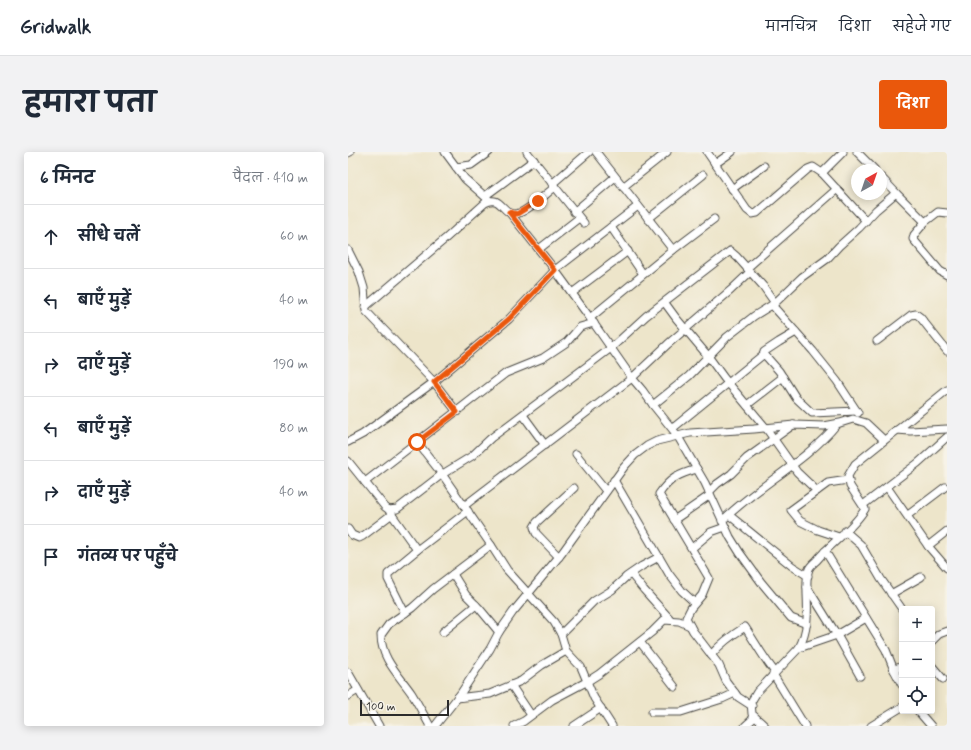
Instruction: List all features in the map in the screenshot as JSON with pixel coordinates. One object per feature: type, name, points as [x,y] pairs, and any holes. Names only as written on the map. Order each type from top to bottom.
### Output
[{"type":"street","points":[[445,152],[465,179],[487,198],[497,201],[509,212],[555,270],[632,378],[673,428],[697,469],[723,524],[740,554],[791,618],[807,624]]},
{"type":"street","points":[[456,167],[471,165],[489,152]]},
{"type":"street","points":[[509,212],[517,214],[522,212],[595,152],[673,250]]},
{"type":"street","points":[[623,187],[667,152]]},
{"type":"street","points":[[707,152],[747,210],[754,214],[808,169],[813,167],[822,173],[866,221]]},
{"type":"street","points":[[715,164],[732,152]]},
{"type":"street","points":[[822,173],[843,152]]},
{"type":"street","points":[[857,152],[869,164]]},
{"type":"street","points":[[365,307],[487,198],[531,155],[581,220],[539,250]]},
{"type":"street","points":[[732,189],[764,166]]},
{"type":"street","points":[[648,219],[703,175]]},
{"type":"street","points":[[574,212],[615,177]]},
{"type":"street","points":[[887,183],[925,222]]},
{"type":"street","points":[[405,613],[387,577],[389,573],[545,445],[632,378],[731,290],[748,270],[837,189]]},
{"type":"street","points":[[653,405],[689,376],[727,338],[754,316],[774,304],[802,278],[827,259],[876,210],[896,193]]},
{"type":"street","points":[[348,442],[363,434],[434,382],[509,319],[555,270],[638,206]]},
{"type":"street","points":[[947,213],[938,212],[925,222],[914,235],[913,239],[940,271],[947,275]]},
{"type":"street","points":[[365,482],[506,373],[542,358],[567,342],[580,327],[592,320],[643,274],[714,219]]},
{"type":"street","points":[[611,227],[643,274]]},
{"type":"street","points":[[348,250],[359,272],[364,288],[366,312],[434,382],[457,412]]},
{"type":"street","points":[[572,293],[628,251]]},
{"type":"street","points":[[348,529],[352,535],[359,538],[363,536],[390,512],[397,509],[442,474],[472,456],[491,438],[611,348],[646,316],[730,251],[764,286],[774,304],[837,382],[866,424],[884,440]]},
{"type":"street","points":[[665,302],[746,405],[775,439],[796,472],[817,491]]},
{"type":"street","points":[[877,341],[912,315],[916,314],[947,351]]},
{"type":"street","points":[[673,428],[764,354],[764,352],[796,332]]},
{"type":"street","points":[[764,354],[783,378],[796,398],[812,413],[857,411]]},
{"type":"street","points":[[746,405],[783,378]]},
{"type":"street","points":[[799,648],[807,624],[808,570],[845,531],[858,520],[865,509],[850,486],[848,476],[855,464],[947,390]]},
{"type":"street","points":[[523,415],[545,445]]},
{"type":"street","points":[[435,726],[457,698],[490,649],[499,632],[529,592],[559,557],[614,480],[635,454],[656,441],[690,432],[794,425],[824,426],[838,424],[853,419],[866,424]]},
{"type":"street","points":[[692,548],[723,524],[729,515],[760,488],[827,437],[838,424]]},
{"type":"street","points":[[674,520],[709,493],[717,484],[731,474],[747,458],[794,425]]},
{"type":"street","points":[[897,430],[910,431],[947,429]]},
{"type":"street","points":[[863,505],[918,463],[947,437]]},
{"type":"street","points":[[417,442],[442,474],[491,544],[507,570],[529,592],[554,622],[561,634],[566,651],[581,667],[594,698],[612,726]]},
{"type":"street","points":[[576,454],[606,491]]},
{"type":"street","points":[[348,462],[390,512],[417,550]]},
{"type":"street","points":[[697,469],[680,474],[666,484],[659,494],[709,578],[702,595],[686,618],[690,626],[712,655],[726,682],[738,697],[752,706]]},
{"type":"street","points":[[614,480],[669,574],[682,591],[695,603]]},
{"type":"street","points":[[839,537],[818,530],[800,521],[791,510],[828,483],[848,480]]},
{"type":"street","points":[[887,486],[928,546],[947,568]]},
{"type":"street","points":[[559,557],[536,533],[534,527],[537,522],[574,488]]},
{"type":"street","points":[[908,515],[945,488]]},
{"type":"street","points":[[729,515],[792,566],[808,576]]},
{"type":"street","points":[[845,531],[861,545],[881,579],[900,606]]},
{"type":"street","points":[[928,546],[947,531]]},
{"type":"street","points":[[430,726],[412,694],[383,651],[382,635],[384,629],[491,544]]},
{"type":"street","points":[[825,551],[886,650],[899,679]]},
{"type":"street","points":[[561,634],[594,601],[612,590],[631,574],[659,557]]},
{"type":"street","points":[[453,574],[466,595],[499,632]]},
{"type":"street","points":[[631,574],[672,620]]},
{"type":"street","points":[[891,594],[921,577]]},
{"type":"street","points":[[807,587],[837,635],[860,676]]},
{"type":"street","points":[[443,632],[476,605]]},
{"type":"street","points":[[765,726],[752,714],[751,702],[757,692],[774,673],[799,648],[837,635],[866,618]]},
{"type":"street","points":[[514,726],[552,700],[588,681],[640,642],[664,620],[678,621],[690,626]]},
{"type":"street","points":[[712,655],[719,646],[745,627],[764,655],[767,663],[805,726]]},
{"type":"street","points":[[935,638],[938,634],[947,631]]},
{"type":"street","points":[[640,642],[675,687]]},
{"type":"street","points":[[457,698],[490,694],[521,681],[566,651]]},
{"type":"street","points":[[894,670],[899,668]]},
{"type":"street","points":[[935,669],[944,679]]},
{"type":"street","points":[[348,672],[379,726]]},
{"type":"street","points":[[511,685],[532,715]]},
{"type":"street","points":[[348,696],[358,690]]},
{"type":"street","points":[[652,712],[681,712],[722,699],[735,693]]},
{"type":"street","points":[[574,726],[600,708]]},
{"type":"street","points":[[871,726],[899,709]]},
{"type":"street","points":[[921,714],[931,726]]},
{"type":"street","points":[[745,726],[755,717]]},
{"type":"route","points":[[417,442],[457,412],[434,382],[509,319],[555,270],[509,212],[517,214],[538,201]]}]
